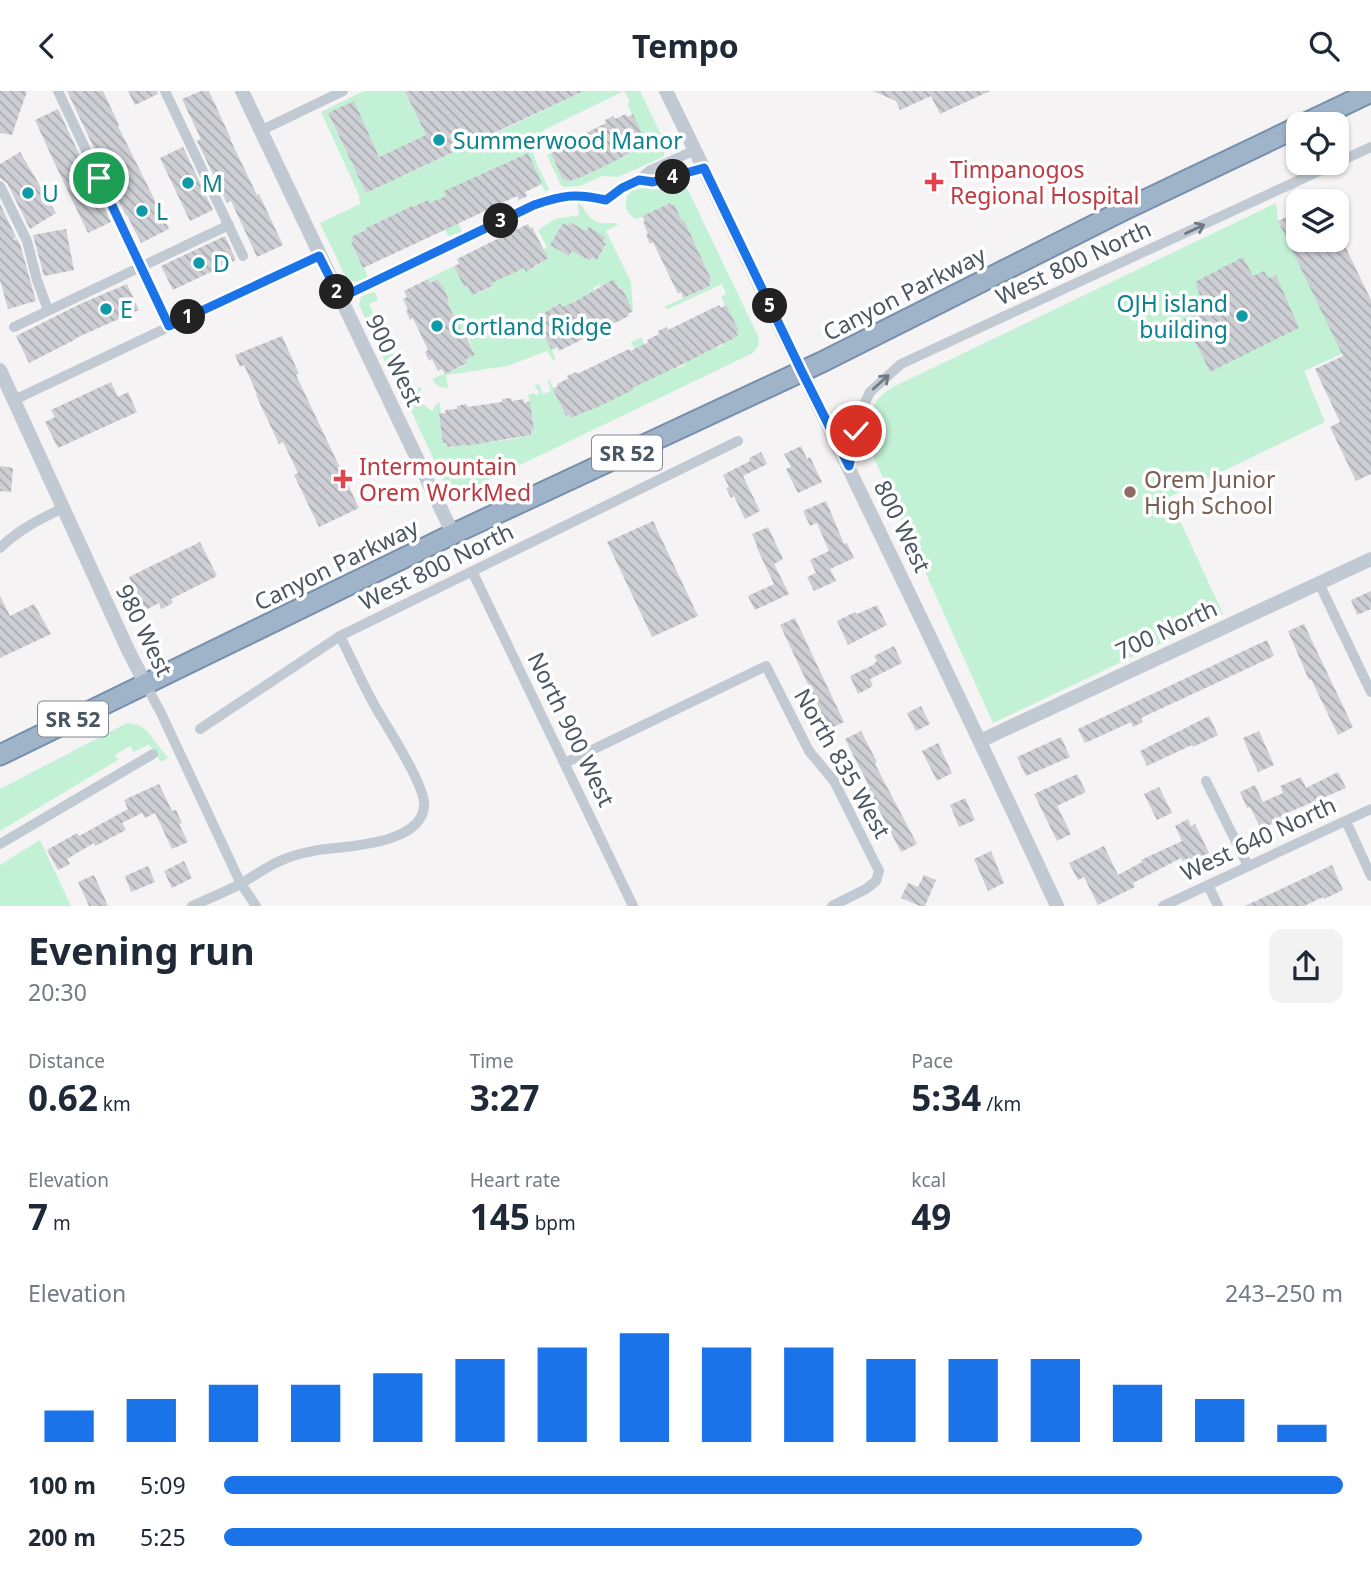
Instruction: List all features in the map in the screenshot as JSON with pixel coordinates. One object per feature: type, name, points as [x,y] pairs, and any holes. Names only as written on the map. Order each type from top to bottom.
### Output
[{"type":"highway","points":[[1329,112],[1371,92]]},
{"type":"highway","name":"Canyon Parkway","points":[[0,755],[453,534],[802,372],[1136,204],[1286,133]]},
{"type":"street","points":[[58,91],[169,326]]},
{"type":"street","points":[[165,91],[243,256]]},
{"type":"street","name":"900 West","points":[[242,91],[453,534]]},
{"type":"street","points":[[260,131],[343,91]]},
{"type":"street","name":"800 West","points":[[666,91],[849,466],[1058,906]]},
{"type":"street","name":"West 800 North","points":[[849,466],[862,409],[870,392],[901,364],[1371,147]]},
{"type":"street","points":[[340,298],[534,205],[559,197],[585,195],[606,200],[649,171],[695,150]]},
{"type":"street","points":[[639,180],[653,182],[704,168]]},
{"type":"street","points":[[0,186],[27,241],[48,310]]},
{"type":"street","points":[[14,327],[229,225]]},
{"type":"street","points":[[14,400],[319,256]]},
{"type":"street","name":"980 West","points":[[0,370],[145,683],[241,884],[256,906]]},
{"type":"street","name":"West 800 North","points":[[200,729],[340,636],[738,441]]},
{"type":"street","points":[[0,548],[32,523],[63,508]]},
{"type":"street","name":"700 North","points":[[980,741],[1371,559]]},
{"type":"street","name":"North 900 West","points":[[472,571],[634,906]]},
{"type":"street","points":[[1319,583],[1371,692]]},
{"type":"street","points":[[192,906],[241,884],[256,873],[287,858],[314,851],[385,841],[416,824],[422,817],[425,806],[421,791],[340,636]]},
{"type":"street","name":"North 835 West","points":[[565,763],[766,666],[808,751],[834,781],[879,871],[876,881],[866,890],[832,906]]},
{"type":"street","points":[[0,844],[153,754]]},
{"type":"street","points":[[1206,781],[1248,866]]},
{"type":"street","name":"West 640 North","points":[[1163,906],[1371,809]]},
{"type":"street","points":[[1346,821],[1371,876]]},
{"type":"street","points":[[1208,885],[1218,906]]},
{"type":"green space","points":[[364,91],[405,91],[426,135],[379,157],[354,102],[328,114],[366,193],[465,147],[466,132],[473,144],[580,91],[624,91],[542,131],[537,138],[529,142],[549,189],[547,191],[544,190],[527,153],[445,191],[462,232],[448,236],[433,202],[412,206],[352,237],[351,242],[368,277],[355,282],[346,278],[320,223],[360,204],[359,195],[321,112]]},
{"type":"green space","points":[[624,91],[640,91],[667,147],[663,157],[618,177],[602,176],[580,186],[564,187],[560,184],[547,155],[551,153],[563,179],[566,178],[568,182],[644,146],[642,142],[645,140],[627,104],[630,102]]},
{"type":"green space","points":[[677,186],[687,188],[758,336],[759,345],[753,353],[468,490],[459,491],[445,484],[359,305],[361,297],[375,292],[378,300],[369,304],[411,391],[421,387],[422,389],[415,398],[432,411],[437,403],[440,403],[443,443],[447,443],[447,447],[531,435],[534,430],[528,395],[540,393],[534,386],[539,384],[543,394],[551,391],[548,380],[550,381],[566,416],[571,418],[588,412],[632,388],[635,350],[631,342],[641,337],[643,345],[678,368],[685,365],[685,362],[723,346],[722,344],[738,331],[721,297],[726,294],[722,284],[665,308],[710,286],[709,282],[712,280],[684,220],[682,221],[674,205],[669,203],[637,219],[630,214],[626,203],[629,194],[636,189],[652,190]]},
{"type":"green space","points":[[578,202],[596,222],[619,224],[606,231],[631,282],[633,311],[622,288],[619,289],[615,281],[599,285],[593,288],[595,293],[580,308],[576,300],[562,309],[559,303],[539,316],[543,325],[540,327],[551,349],[557,346],[552,351],[556,359],[553,360],[547,351],[507,366],[446,375],[448,388],[437,384],[432,379],[467,364],[465,360],[475,355],[467,334],[461,336],[445,302],[450,300],[438,279],[430,283],[428,279],[454,266],[464,287],[467,285],[478,293],[493,287],[491,282],[524,268],[526,272],[542,263],[543,250],[547,247],[538,230],[555,219],[579,215]],"holes":[[[571,222],[586,231],[589,228],[605,237],[603,242],[606,245],[597,260],[592,257],[586,259],[574,248],[569,256],[560,251],[562,241],[555,236],[563,223],[568,226]]]},
{"type":"green space","name":"Orem Junior High School","points":[[1276,203],[1278,221],[1286,236],[1286,252],[1294,252],[1346,352],[1304,371],[1325,422],[1169,497],[1223,614],[993,723],[865,438],[876,401],[895,386]]},
{"type":"green space","points":[[127,723],[139,725],[147,731],[168,758],[161,762],[149,744],[134,752],[130,746],[115,755],[118,760],[0,831],[0,789]]},
{"type":"green space","points":[[40,840],[71,906],[0,906],[0,865]]},
{"type":"building","points":[[0,91],[27,91],[12,135],[0,133]]},
{"type":"building","points":[[67,91],[103,91],[169,229],[141,243]]},
{"type":"building","points":[[128,91],[157,91],[158,94],[135,105]]},
{"type":"building","points":[[201,91],[209,91],[283,245],[257,257],[231,201],[227,203],[197,141],[201,139],[182,99]]},
{"type":"building","name":"Summerwood Manor","points":[[405,91],[584,91],[366,193],[328,113],[354,101],[379,157],[426,135]]},
{"type":"building","name":"Timpanogos Regional Hospital","points":[[873,91],[990,91],[940,114],[931,96],[900,110],[896,101]]},
{"type":"building","points":[[58,109],[111,222],[88,233],[35,120]]},
{"type":"building","points":[[626,114],[627,117],[633,114],[645,140],[642,142],[644,146],[584,176],[567,182],[566,178],[563,180],[551,153],[556,151],[555,148],[573,136],[574,139],[606,123],[605,120],[613,116],[615,119]]},
{"type":"building","name":"M","points":[[183,147],[213,210],[190,221],[160,158]]},
{"type":"building","name":"U","points":[[20,152],[56,213],[30,229],[7,183],[0,178],[0,164]]},
{"type":"building","points":[[528,153],[542,184],[525,192],[527,196],[519,200],[517,196],[363,268],[351,237],[412,206],[428,200],[430,203],[446,196],[444,191]]},
{"type":"building","name":"Cortland Ridge","points":[[670,203],[671,206],[674,204],[682,221],[684,220],[712,281],[709,282],[710,286],[683,298],[681,292],[678,294],[653,242],[650,244],[642,216]]},
{"type":"building","points":[[0,204],[16,237],[12,240],[17,239],[20,244],[36,301],[8,309],[0,280]]},
{"type":"building","points":[[1286,217],[1286,238],[1278,221]]},
{"type":"building","points":[[570,222],[586,231],[589,227],[605,237],[603,242],[606,244],[597,260],[592,257],[590,260],[586,259],[572,251],[569,256],[550,245],[563,223],[568,226]]},
{"type":"building","name":"Cortland Ridge","points":[[528,224],[548,258],[526,272],[524,268],[472,295],[467,285],[464,287],[454,266],[459,264],[457,259]]},
{"type":"building","points":[[66,229],[74,270],[44,276],[33,235]]},
{"type":"building","name":"D","points":[[225,236],[236,260],[173,290],[161,266]]},
{"type":"building","points":[[1293,252],[1348,252],[1371,300],[1371,474],[1356,481],[1330,427],[1340,422],[1315,369],[1343,356]]},
{"type":"building","name":"OJH island building","points":[[1243,257],[1253,276],[1264,271],[1268,278],[1276,275],[1299,328],[1210,372],[1184,319],[1197,313],[1194,306],[1202,301],[1195,282]]},
{"type":"building","name":"Cortland Ridge","points":[[428,279],[430,283],[438,279],[442,284],[449,300],[447,302],[475,355],[465,360],[467,363],[445,374],[442,369],[438,371],[432,359],[429,361],[425,352],[428,350],[413,318],[410,320],[403,299],[407,297],[404,291]]},
{"type":"building","name":"Cortland Ridge","points":[[614,279],[619,289],[622,288],[633,311],[629,316],[559,351],[557,347],[551,349],[540,327],[543,325],[539,316],[560,303],[562,307],[576,301]]},
{"type":"building","points":[[127,284],[139,310],[76,338],[29,363],[16,336]]},
{"type":"building","points":[[719,305],[721,308],[726,305],[739,331],[736,332],[738,336],[587,412],[571,418],[566,416],[553,389],[569,378],[567,376],[576,372],[577,374],[629,349],[630,351],[649,342],[647,340],[659,334],[658,331],[667,327],[668,330]]},
{"type":"building","points":[[282,336],[299,374],[296,375],[359,508],[319,527],[294,475],[298,473],[283,442],[279,444],[244,365],[240,367],[235,355]]},
{"type":"building","points":[[111,382],[118,397],[128,392],[137,412],[58,448],[45,422],[55,417],[51,410]]},
{"type":"building","name":"Cortland Ridge","points":[[511,398],[512,401],[524,399],[524,403],[530,401],[534,430],[531,435],[465,446],[447,447],[447,443],[443,443],[439,413],[457,409],[457,406],[502,402],[502,399]]},
{"type":"building","points":[[801,446],[807,459],[810,457],[822,482],[798,493],[786,469],[791,467],[784,454]]},
{"type":"building","points":[[761,452],[767,464],[743,476],[760,511],[745,519],[734,496],[731,498],[726,488],[729,487],[723,475]]},
{"type":"building","points":[[0,466],[13,468],[11,492],[0,491]]},
{"type":"building","points":[[826,501],[844,544],[847,543],[854,558],[830,569],[836,581],[814,591],[807,577],[816,573],[810,560],[829,551],[817,523],[810,526],[803,511]]},
{"type":"building","points":[[653,521],[698,616],[652,637],[607,542]]},
{"type":"building","points":[[768,527],[783,559],[774,564],[789,594],[755,610],[748,596],[774,584],[752,534]]},
{"type":"building","points":[[200,542],[217,576],[171,599],[173,603],[161,609],[159,603],[146,610],[129,577]]},
{"type":"building","points":[[1371,591],[1371,609],[1357,615],[1351,600]]},
{"type":"building","points":[[0,596],[10,616],[34,604],[51,634],[0,658]]},
{"type":"building","points":[[877,605],[887,625],[848,645],[837,621]]},
{"type":"building","points":[[795,618],[844,722],[829,729],[780,625]]},
{"type":"building","points":[[1304,624],[1353,727],[1338,735],[1311,679],[1309,680],[1288,631]]},
{"type":"building","points":[[1267,640],[1274,656],[1141,718],[1143,722],[1133,727],[1131,722],[1085,743],[1078,729]]},
{"type":"building","points":[[894,646],[902,663],[870,679],[873,686],[858,694],[850,676],[873,665],[877,661],[874,656]]},
{"type":"building","points":[[921,706],[930,724],[916,731],[907,713]]},
{"type":"building","points":[[1209,716],[1218,735],[1147,766],[1140,751]]},
{"type":"building","points":[[861,731],[877,762],[875,764],[917,844],[901,852],[845,739]]},
{"type":"building","points":[[1259,731],[1274,765],[1258,772],[1243,738]]},
{"type":"building","points":[[1061,737],[1070,757],[1026,776],[1017,757]]},
{"type":"building","points":[[938,743],[952,773],[937,781],[922,751]]},
{"type":"building","points":[[1338,772],[1346,788],[1280,816],[1282,819],[1261,829],[1240,792],[1255,785],[1263,802],[1283,793],[1280,786],[1301,777],[1306,788]]},
{"type":"building","points":[[1077,774],[1086,792],[1057,806],[1071,834],[1057,841],[1034,794]]},
{"type":"building","points":[[159,784],[172,811],[176,810],[182,823],[179,824],[188,842],[172,849],[155,813],[145,818],[142,813],[122,823],[126,830],[95,846],[94,843],[67,859],[70,864],[58,870],[47,850],[128,809],[124,800]]},
{"type":"building","points":[[1159,787],[1172,813],[1157,820],[1144,794]]},
{"type":"building","points":[[965,798],[975,820],[959,827],[950,805]]},
{"type":"building","points":[[1188,819],[1191,826],[1195,824],[1209,853],[1191,862],[1189,858],[1183,861],[1181,858],[1133,883],[1135,887],[1098,905],[1084,877],[1078,880],[1069,863],[1104,846],[1118,875],[1142,862],[1141,860],[1182,841],[1175,826]]},
{"type":"building","points":[[991,851],[1004,883],[988,891],[974,859]]},
{"type":"building","points":[[184,861],[192,878],[172,888],[164,871]]},
{"type":"building","points":[[1332,865],[1343,890],[1324,899],[1323,897],[1304,906],[1245,906]]},
{"type":"building","points":[[148,866],[155,882],[131,892],[125,876]]},
{"type":"building","points":[[94,875],[108,906],[89,906],[78,882]]},
{"type":"building","points":[[924,875],[936,880],[925,906],[901,898],[908,883],[918,887]]},
{"type":"place","name":"Summerwood Manor","points":[[439,140]]},
{"type":"place","name":"Timpanogos Regional Hospital","points":[[934,182]]},
{"type":"place","name":"M","points":[[188,183]]},
{"type":"place","name":"U","points":[[28,193]]},
{"type":"place","name":"L","points":[[142,211]]},
{"type":"place","name":"D","points":[[199,263]]},
{"type":"place","name":"E","points":[[106,309]]},
{"type":"place","name":"OJH island building","points":[[1242,316]]},
{"type":"place","name":"Cortland Ridge","points":[[437,326]]},
{"type":"place","name":"Intermountain Orem WorkMed","points":[[343,479]]},
{"type":"place","name":"Orem Junior High School","points":[[1130,492]]},
{"type":"route","points":[[99,178],[169,326],[319,256],[340,298],[534,205],[559,197],[585,195],[606,200],[639,180],[653,182],[704,168],[849,466],[856,431]]}]
